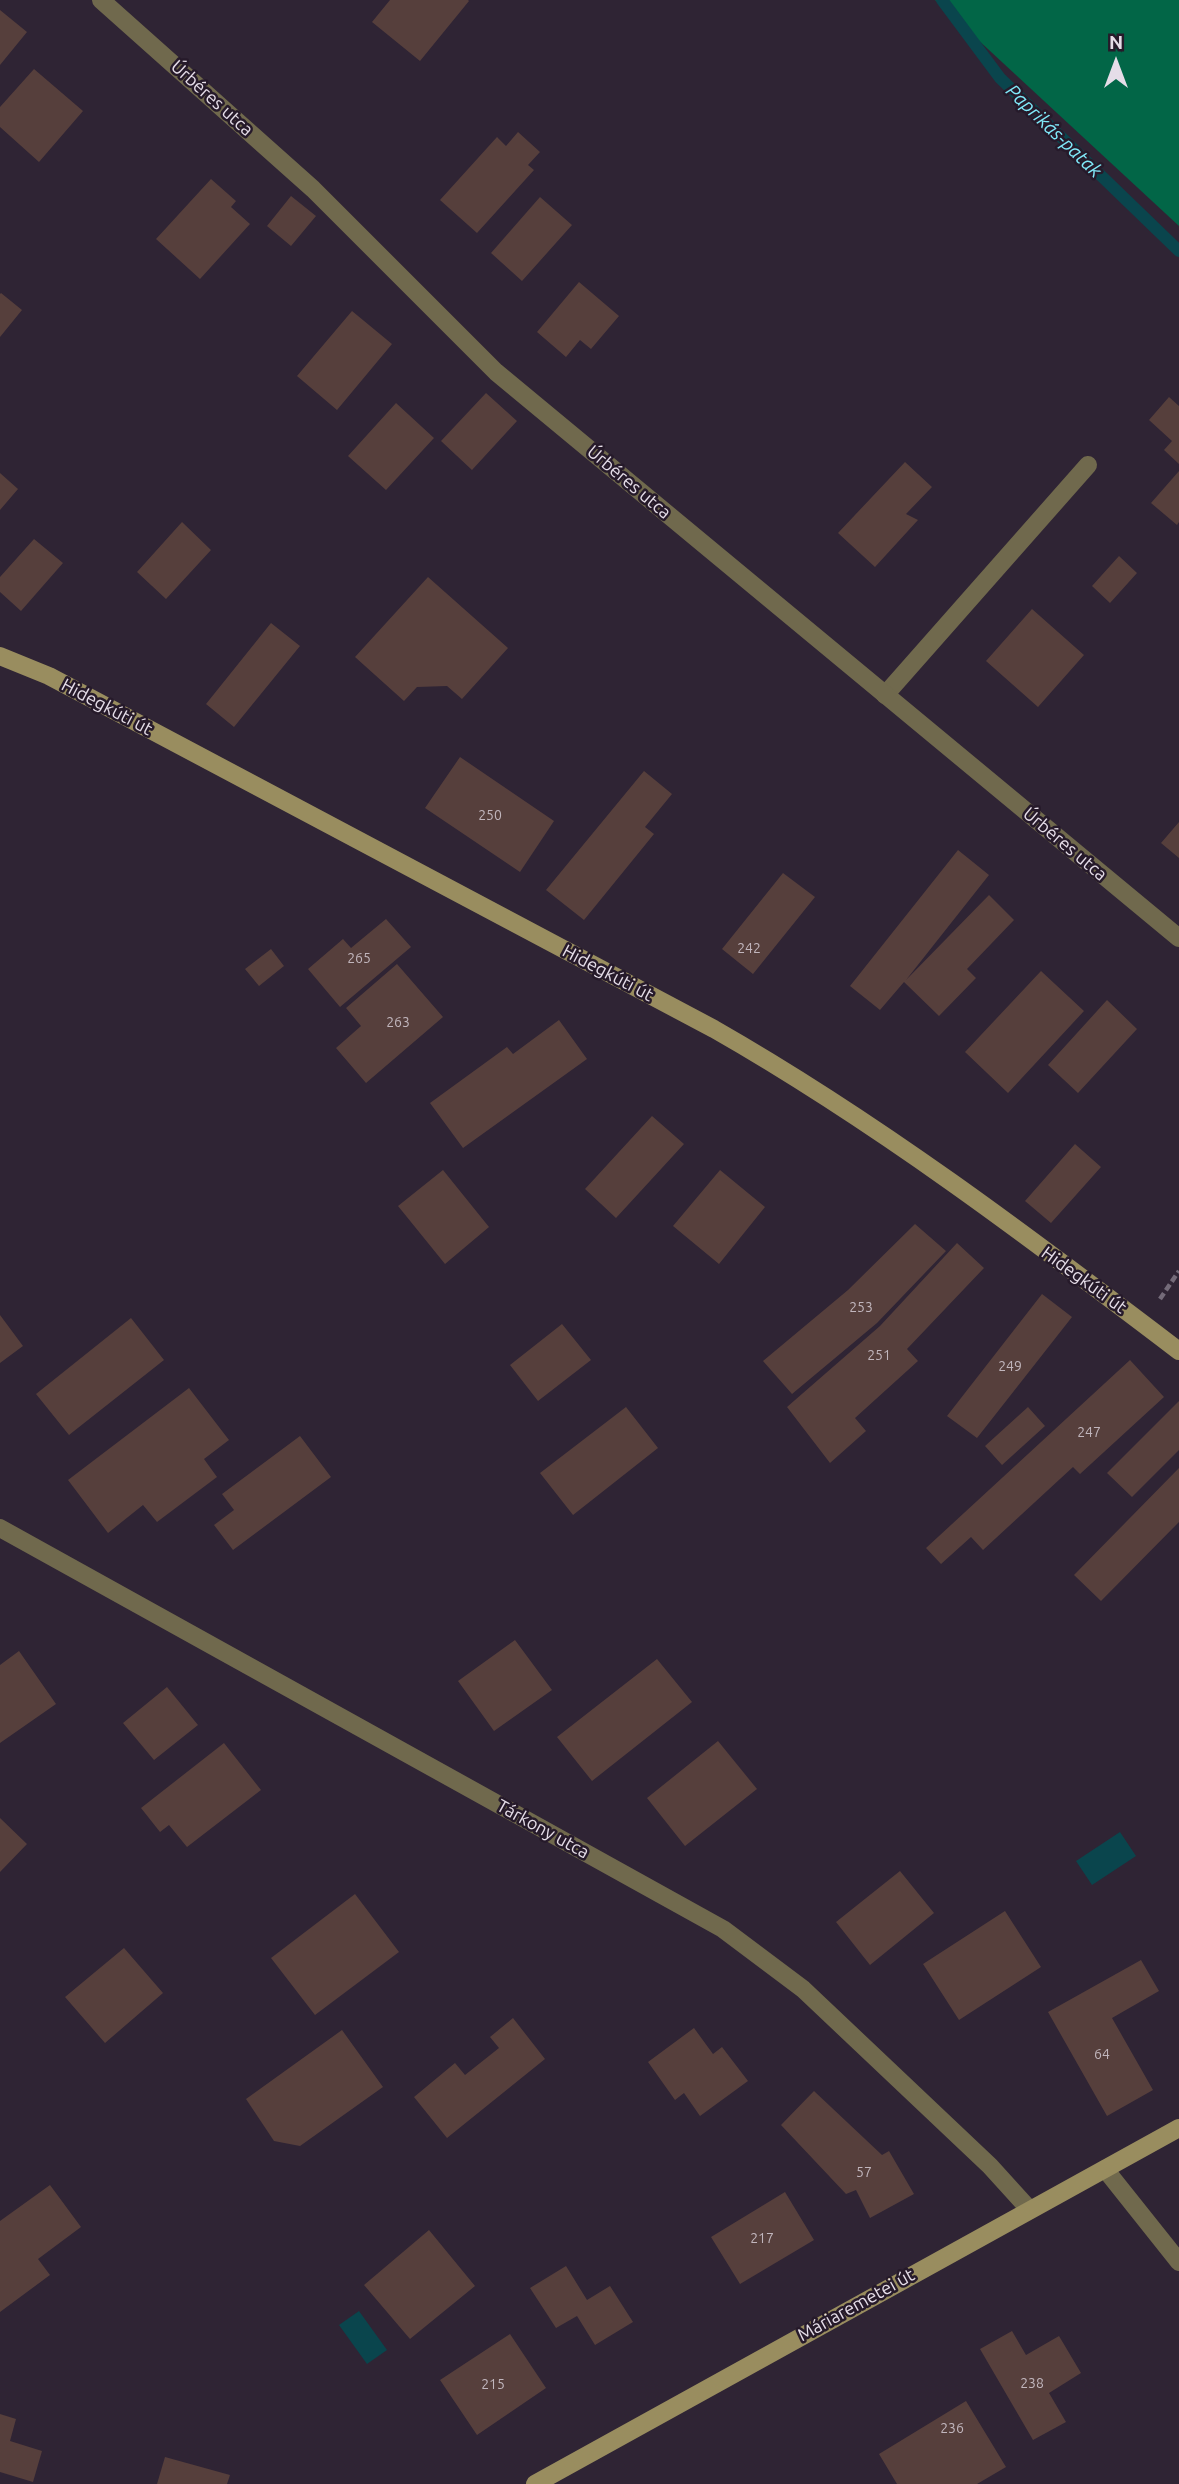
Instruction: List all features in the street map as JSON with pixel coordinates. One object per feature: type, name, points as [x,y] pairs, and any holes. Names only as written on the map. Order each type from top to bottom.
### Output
[{"type":"main road","name":"Hidegkúti út","points":[[0,656],[62,682],[714,1028],[792,1073],[943,1177],[1179,1351]]},
{"type":"main road","name":"Máriaremetei út","points":[[535,2484],[1029,2208],[1179,2128]]},
{"type":"street","name":"Úrbéres utca","points":[[101,0],[313,189],[496,372],[1179,938]]},
{"type":"street","points":[[885,695],[1088,465]]},
{"type":"street","name":"Tárkony utca","points":[[0,1528],[723,1929],[803,1989],[990,2166],[1029,2208]]},
{"type":"street","points":[[1105,2169],[1179,2262]]},
{"type":"path","points":[[1153,1308],[1179,1271]]},
{"type":"green space","points":[[935,0],[1179,0],[1179,226]]},
{"type":"shaded area","points":[[1120,1832],[1136,1856],[1092,1885],[1076,1861]]},
{"type":"shaded area","points":[[359,2311],[387,2350],[367,2364],[339,2325]]},
{"type":"building","points":[[390,0],[469,1],[420,61],[372,22]]},
{"type":"building","points":[[0,10],[27,32],[0,65]]},
{"type":"building","points":[[34,69],[83,111],[39,162],[0,127],[0,107]]},
{"type":"building","points":[[518,132],[540,152],[528,165],[534,170],[477,233],[440,200],[497,137],[506,146]]},
{"type":"building","points":[[211,179],[236,201],[231,207],[250,224],[200,279],[156,239]]},
{"type":"building","points":[[291,196],[316,216],[291,246],[267,226]]},
{"type":"building","points":[[540,197],[572,225],[522,281],[491,253]]},
{"type":"building","points":[[579,282],[619,316],[591,349],[580,340],[566,357],[537,332]]},
{"type":"building","points":[[0,294],[22,310],[0,337]]},
{"type":"building","points":[[352,311],[392,344],[337,410],[297,376]]},
{"type":"building","points":[[486,393],[517,421],[472,470],[441,441]]},
{"type":"building","points":[[1169,397],[1179,406],[1179,464],[1164,450],[1172,441],[1149,420]]},
{"type":"building","points":[[396,403],[434,438],[386,490],[348,456]]},
{"type":"building","points":[[905,462],[932,487],[906,514],[918,520],[875,567],[838,533]]},
{"type":"building","points":[[1179,471],[1179,522],[1177,525],[1151,503]]},
{"type":"building","points":[[0,473],[18,489],[0,510]]},
{"type":"building","points":[[182,522],[211,550],[166,599],[137,572]]},
{"type":"building","points":[[34,539],[63,563],[21,611],[0,592],[0,577]]},
{"type":"building","points":[[1119,556],[1137,573],[1110,603],[1092,586]]},
{"type":"building","points":[[428,577],[508,648],[462,699],[447,686],[417,687],[404,701],[355,657]]},
{"type":"building","points":[[1032,609],[1084,655],[1038,707],[986,661]]},
{"type":"building","points":[[271,623],[300,646],[234,727],[206,704]]},
{"type":"building","points":[[460,757],[554,821],[520,872],[425,808]]},
{"type":"building","points":[[644,771],[672,794],[645,827],[654,834],[584,920],[546,890]]},
{"type":"building","points":[[1179,822],[1179,858],[1161,843]]},
{"type":"building","points":[[958,850],[989,875],[906,980],[989,895],[1014,920],[967,969],[976,978],[939,1016],[904,982],[880,1010],[850,986]]},
{"type":"building","points":[[783,873],[815,897],[753,974],[722,949]]},
{"type":"building","points":[[386,919],[411,947],[340,1007],[308,969],[343,939],[351,948]]},
{"type":"building","points":[[271,949],[284,966],[259,986],[245,969]]},
{"type":"building","points":[[397,964],[443,1017],[366,1083],[336,1048],[361,1026],[346,1008]]},
{"type":"building","points":[[1041,971],[1084,1011],[1008,1093],[965,1052]]},
{"type":"building","points":[[1107,1000],[1137,1029],[1078,1093],[1048,1065]]},
{"type":"building","points":[[559,1020],[587,1059],[463,1148],[430,1103],[507,1047],[513,1054]]},
{"type":"building","points":[[652,1116],[684,1144],[616,1218],[585,1189]]},
{"type":"building","points":[[1075,1144],[1101,1167],[1051,1223],[1025,1201]]},
{"type":"building","points":[[443,1170],[489,1227],[445,1264],[398,1206]]},
{"type":"building","points":[[720,1170],[765,1207],[719,1264],[673,1226]]},
{"type":"building","points":[[915,1224],[946,1251],[877,1323],[792,1394],[763,1361],[848,1290]]},
{"type":"building","points":[[957,1243],[984,1268],[907,1349],[918,1361],[855,1418],[866,1431],[830,1463],[787,1407],[880,1326]]},
{"type":"building","points":[[1042,1294],[1072,1317],[977,1438],[947,1416]]},
{"type":"building","points":[[0,1315],[23,1346],[0,1363]]},
{"type":"building","points":[[131,1318],[164,1360],[69,1435],[36,1394]]},
{"type":"building","points":[[562,1324],[591,1360],[538,1401],[510,1365]]},
{"type":"building","points":[[1130,1360],[1164,1397],[1080,1474],[1073,1467],[983,1550],[971,1537],[941,1564],[926,1548]]},
{"type":"building","points":[[189,1388],[229,1440],[204,1459],[217,1477],[157,1522],[143,1505],[108,1533],[68,1480]]},
{"type":"building","points":[[1179,1401],[1179,1450],[1132,1497],[1107,1473]]},
{"type":"building","points":[[626,1407],[658,1448],[573,1515],[540,1473]]},
{"type":"building","points":[[1028,1407],[1045,1426],[1002,1465],[985,1446]]},
{"type":"building","points":[[300,1436],[331,1477],[233,1550],[214,1525],[234,1510],[222,1494]]},
{"type":"building","points":[[1179,1468],[1179,1522],[1101,1601],[1074,1575]]},
{"type":"building","points":[[515,1640],[552,1690],[494,1731],[458,1681]]},
{"type":"building","points":[[19,1651],[56,1704],[0,1743],[0,1665]]},
{"type":"building","points":[[657,1659],[692,1702],[592,1781],[557,1737]]},
{"type":"building","points":[[167,1687],[198,1725],[154,1760],[123,1723]]},
{"type":"building","points":[[718,1741],[757,1789],[685,1846],[647,1798]]},
{"type":"building","points":[[224,1743],[261,1790],[187,1847],[169,1825],[160,1832],[141,1808]]},
{"type":"building","points":[[0,1818],[27,1844],[0,1872]]},
{"type":"building","points":[[900,1871],[934,1913],[870,1965],[836,1922]]},
{"type":"building","points":[[355,1894],[399,1952],[315,2015],[271,1958]]},
{"type":"building","points":[[1005,1911],[1041,1967],[959,2020],[923,1964]]},
{"type":"building","points":[[124,1948],[163,1993],[105,2043],[65,1997]]},
{"type":"building","points":[[1141,1960],[1159,1991],[1112,2018],[1153,2090],[1107,2116],[1048,2012]]},
{"type":"building","points":[[513,2018],[545,2059],[447,2138],[414,2097],[455,2063],[465,2075],[499,2048],[490,2037]]},
{"type":"building","points":[[694,2028],[713,2054],[722,2047],[748,2081],[700,2116],[684,2093],[675,2100],[648,2062]]},
{"type":"building","points":[[342,2030],[383,2087],[300,2146],[274,2141],[246,2099]]},
{"type":"building","points":[[814,2091],[882,2155],[889,2151],[914,2194],[870,2218],[856,2190],[846,2194],[781,2125]]},
{"type":"building","points":[[50,2185],[81,2227],[38,2259],[50,2275],[0,2312],[0,2221]]},
{"type":"building","points":[[785,2192],[814,2240],[740,2284],[711,2237]]},
{"type":"building","points":[[429,2230],[475,2286],[410,2339],[364,2285]]},
{"type":"building","points":[[566,2266],[587,2300],[610,2286],[633,2322],[595,2345],[577,2316],[556,2328],[530,2288]]},
{"type":"building","points":[[1012,2331],[1026,2355],[1059,2336],[1081,2373],[1049,2393],[1066,2422],[1033,2440],[980,2349]]},
{"type":"building","points":[[510,2334],[546,2388],[477,2435],[440,2380]]},
{"type":"building","points":[[966,2401],[1006,2467],[977,2484],[897,2484],[879,2454]]},
{"type":"building","points":[[0,2414],[16,2419],[10,2441],[42,2451],[33,2482],[0,2472]]},
{"type":"building","points":[[165,2457],[230,2475],[227,2484],[157,2484]]},
{"type":"waterway","name":"Paprikás-patak","points":[[942,0],[1000,78],[1179,251]]}]
